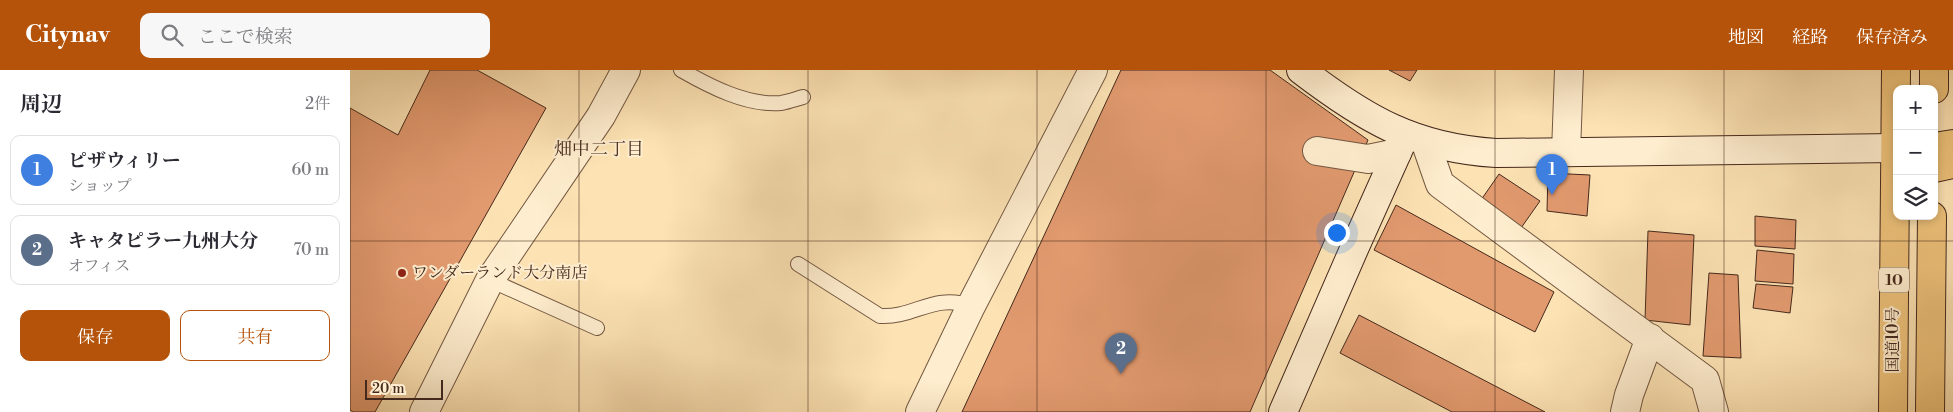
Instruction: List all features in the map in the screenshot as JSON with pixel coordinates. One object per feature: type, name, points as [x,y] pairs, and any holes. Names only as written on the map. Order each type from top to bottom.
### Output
[{"type":"highway","name":"国道10号","points":[[1896,70],[1896,130]]},
{"type":"highway","points":[[1934,70],[1934,85]]},
{"type":"highway","points":[[1938,146],[1953,144]]},
{"type":"highway","points":[[1938,167],[1953,164]]},
{"type":"highway","name":"国道10号","points":[[1892,412],[1896,175]]},
{"type":"highway","name":"10","points":[[1930,412],[1932,220]]},
{"type":"street","points":[[424,412],[490,280],[601,116],[626,70]]},
{"type":"street","points":[[920,412],[971,306],[1093,70]]},
{"type":"street","points":[[1301,70],[1339,100],[1409,143],[1440,184],[1705,380],[1714,412]]},
{"type":"street","points":[[1566,152],[1569,70]]},
{"type":"street","points":[[1283,412],[1354,248],[1409,143]]},
{"type":"street","points":[[1317,151],[1368,159],[1409,143],[1472,152],[1893,149]]},
{"type":"street","points":[[1625,412],[1629,395],[1650,338]]},
{"type":"lane","points":[[681,70],[727,94],[758,101],[780,103],[803,97]]},
{"type":"lane","points":[[798,264],[880,316],[891,316],[946,301],[971,306]]},
{"type":"lane","points":[[490,280],[597,328]]},
{"type":"building","name":"ワンダーランド大分南店","points":[[430,70],[477,70],[546,108],[375,412],[353,412],[350,410],[350,108],[398,135]]},
{"type":"building","points":[[1121,70],[1270,70],[1368,140],[1250,412],[962,412]]},
{"type":"building","points":[[1389,70],[1417,70],[1410,81]]},
{"type":"building","points":[[1548,173],[1590,175],[1587,216],[1547,211]]},
{"type":"building","points":[[1499,174],[1540,201],[1521,228],[1481,200]]},
{"type":"building","points":[[1396,205],[1554,292],[1535,332],[1374,250]]},
{"type":"building","points":[[1755,216],[1796,220],[1795,249],[1755,246]]},
{"type":"building","points":[[1648,231],[1694,235],[1690,325],[1645,320]]},
{"type":"building","points":[[1757,250],[1794,254],[1793,284],[1755,281]]},
{"type":"building","points":[[1709,273],[1738,275],[1741,358],[1703,356]]},
{"type":"building","points":[[1756,284],[1793,287],[1790,313],[1753,308]]},
{"type":"building","points":[[1359,315],[1545,412],[1452,412],[1340,353]]},
{"type":"place","name":"ピザウィリー","points":[[1552,195]]},
{"type":"place","name":"ワンダーランド大分南店","points":[[402,273]]},
{"type":"place","name":"キャタピラー九州大分","points":[[1121,374]]},
{"type":"district","name":"畑中二丁目","points":[[599,149]]}]
